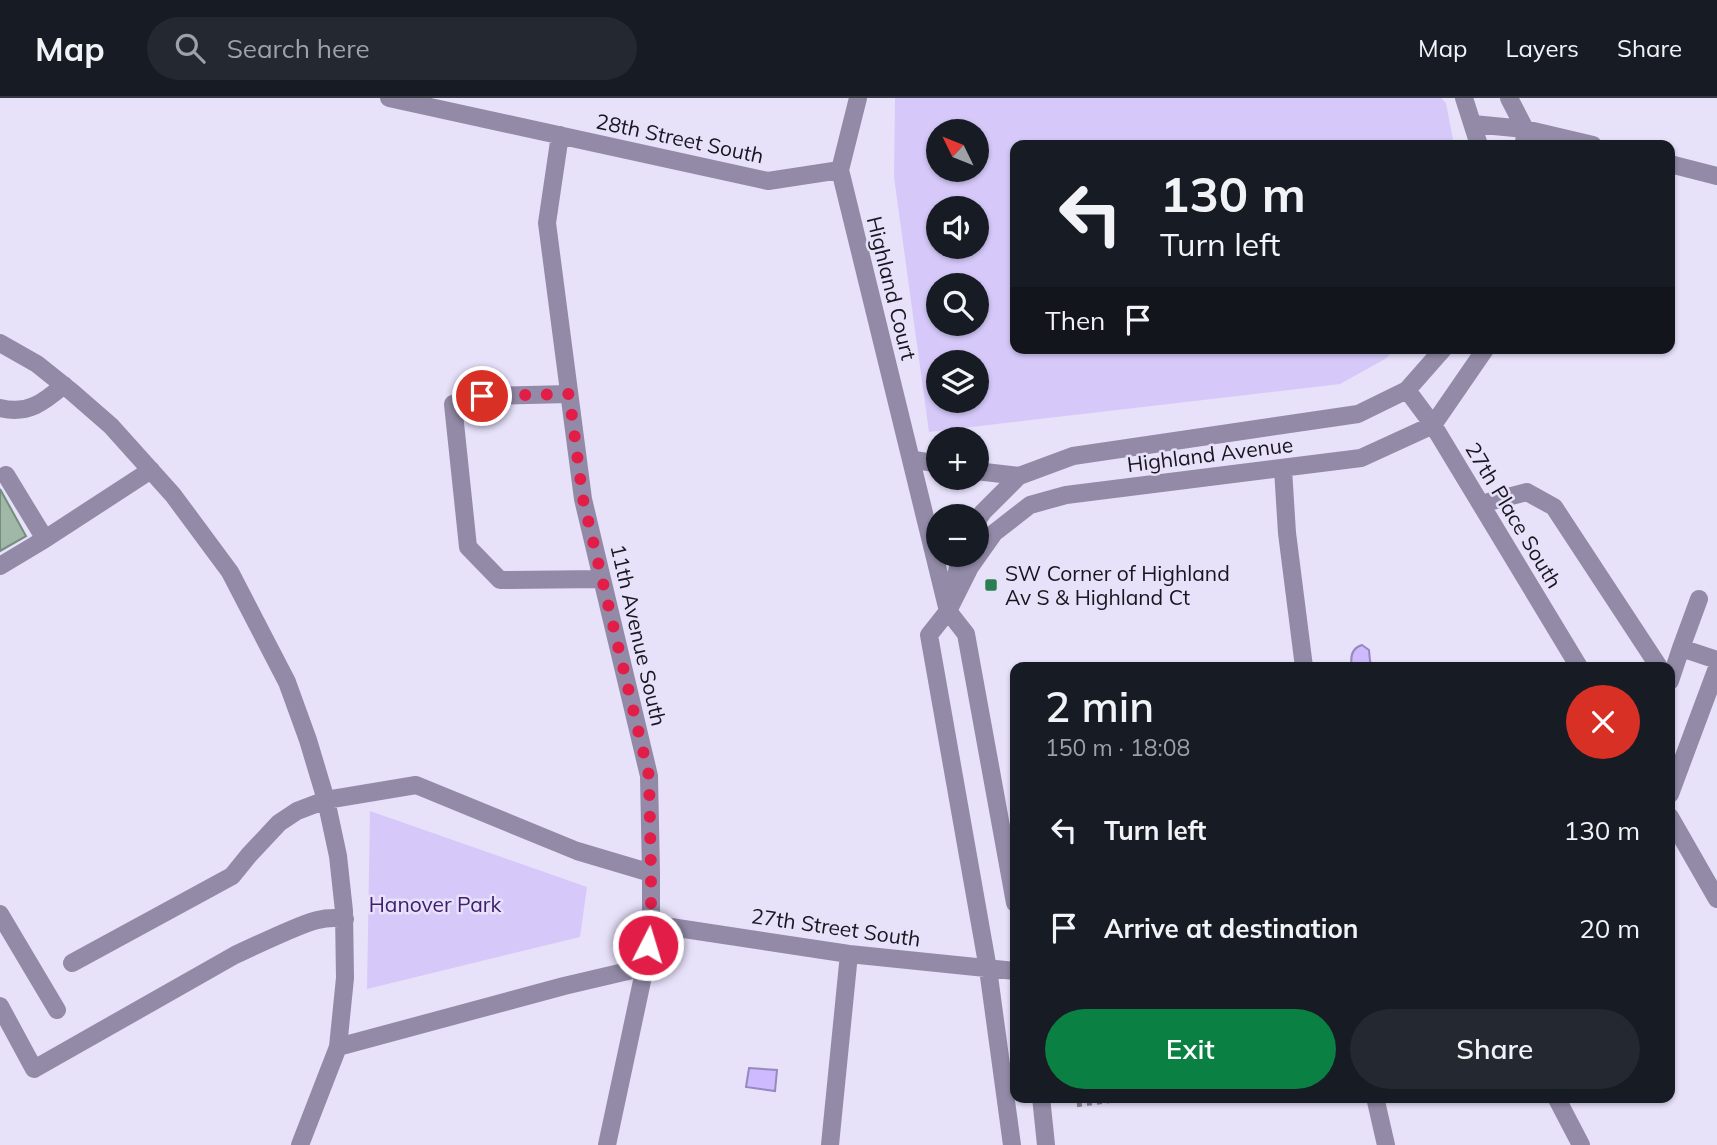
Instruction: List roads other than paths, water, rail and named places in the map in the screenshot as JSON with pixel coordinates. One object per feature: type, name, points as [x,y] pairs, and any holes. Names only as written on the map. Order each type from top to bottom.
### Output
[{"type":"street","name":"28th Street South","points":[[389,98],[768,181],[840,170]]},
{"type":"street","name":"Highland Court","points":[[858,98],[840,170],[948,611]]},
{"type":"street","points":[[1464,98],[1478,140]]},
{"type":"street","points":[[1509,98],[1525,137]]},
{"type":"street","points":[[1473,124],[1525,137],[1550,140]]},
{"type":"street","name":"11th Avenue South","points":[[560,135],[547,222],[583,499],[649,776],[651,924],[645,967],[607,1145]]},
{"type":"street","points":[[1675,165],[1717,176]]},
{"type":"street","points":[[0,343],[37,364],[111,426],[173,495],[230,572],[286,682],[308,740],[326,800],[338,856],[345,919],[345,978],[338,1047],[300,1145]]},
{"type":"street","name":"Highland Avenue","points":[[989,506],[1019,476],[1073,456],[1358,414],[1407,390],[1439,354]]},
{"type":"street","points":[[1433,425],[1482,354]]},
{"type":"street","points":[[0,408],[29,409],[44,402],[64,385]]},
{"type":"street","name":"27th Place South","points":[[1407,390],[1433,425],[1576,662]]},
{"type":"street","points":[[569,394],[482,396],[453,404],[468,547],[500,580],[602,579]]},
{"type":"street","name":"Highland Avenue","points":[[1012,1145],[988,969],[929,635],[948,611],[970,567],[994,533],[1030,505],[1066,495],[1361,458],[1433,425]]},
{"type":"street","points":[[911,459],[926,462]]},
{"type":"street","points":[[1283,469],[1287,533],[1303,662]]},
{"type":"street","points":[[0,566],[151,470]]},
{"type":"street","name":"Highland Avenue","points":[[989,473],[1019,476]]},
{"type":"street","points":[[6,475],[45,539]]},
{"type":"street","points":[[1481,504],[1527,492],[1554,507],[1656,662]]},
{"type":"street","name":"Highland Avenue","points":[[948,611],[958,567]]},
{"type":"street","points":[[1675,666],[1699,599]]},
{"type":"street","points":[[948,611],[965,634],[1010,876]]},
{"type":"street","points":[[1681,648],[1717,660]]},
{"type":"street","points":[[1675,781],[1717,668]]},
{"type":"street","points":[[72,963],[232,876],[279,823],[297,811],[326,800],[416,785],[578,851],[651,873]]},
{"type":"street","points":[[1675,826],[1717,899]]},
{"type":"street","points":[[0,914],[57,1010]]},
{"type":"street","points":[[0,1006],[34,1069],[260,943],[319,918],[345,919]]},
{"type":"street","name":"27th Street South","points":[[651,924],[849,954],[1010,971]]},
{"type":"street","points":[[830,1145],[849,954]]},
{"type":"street","points":[[338,1047],[645,967]]},
{"type":"street","points":[[1042,1103],[1046,1145]]},
{"type":"street","points":[[1376,1103],[1386,1145]]},
{"type":"street","points":[[1559,1103],[1581,1145]]},
{"type":"place","name":"SW Corner of Highland Av S & Highland Ct","points":[[991,585]]},
{"type":"park label","name":"Hanover Park","points":[[435,904]]}]
